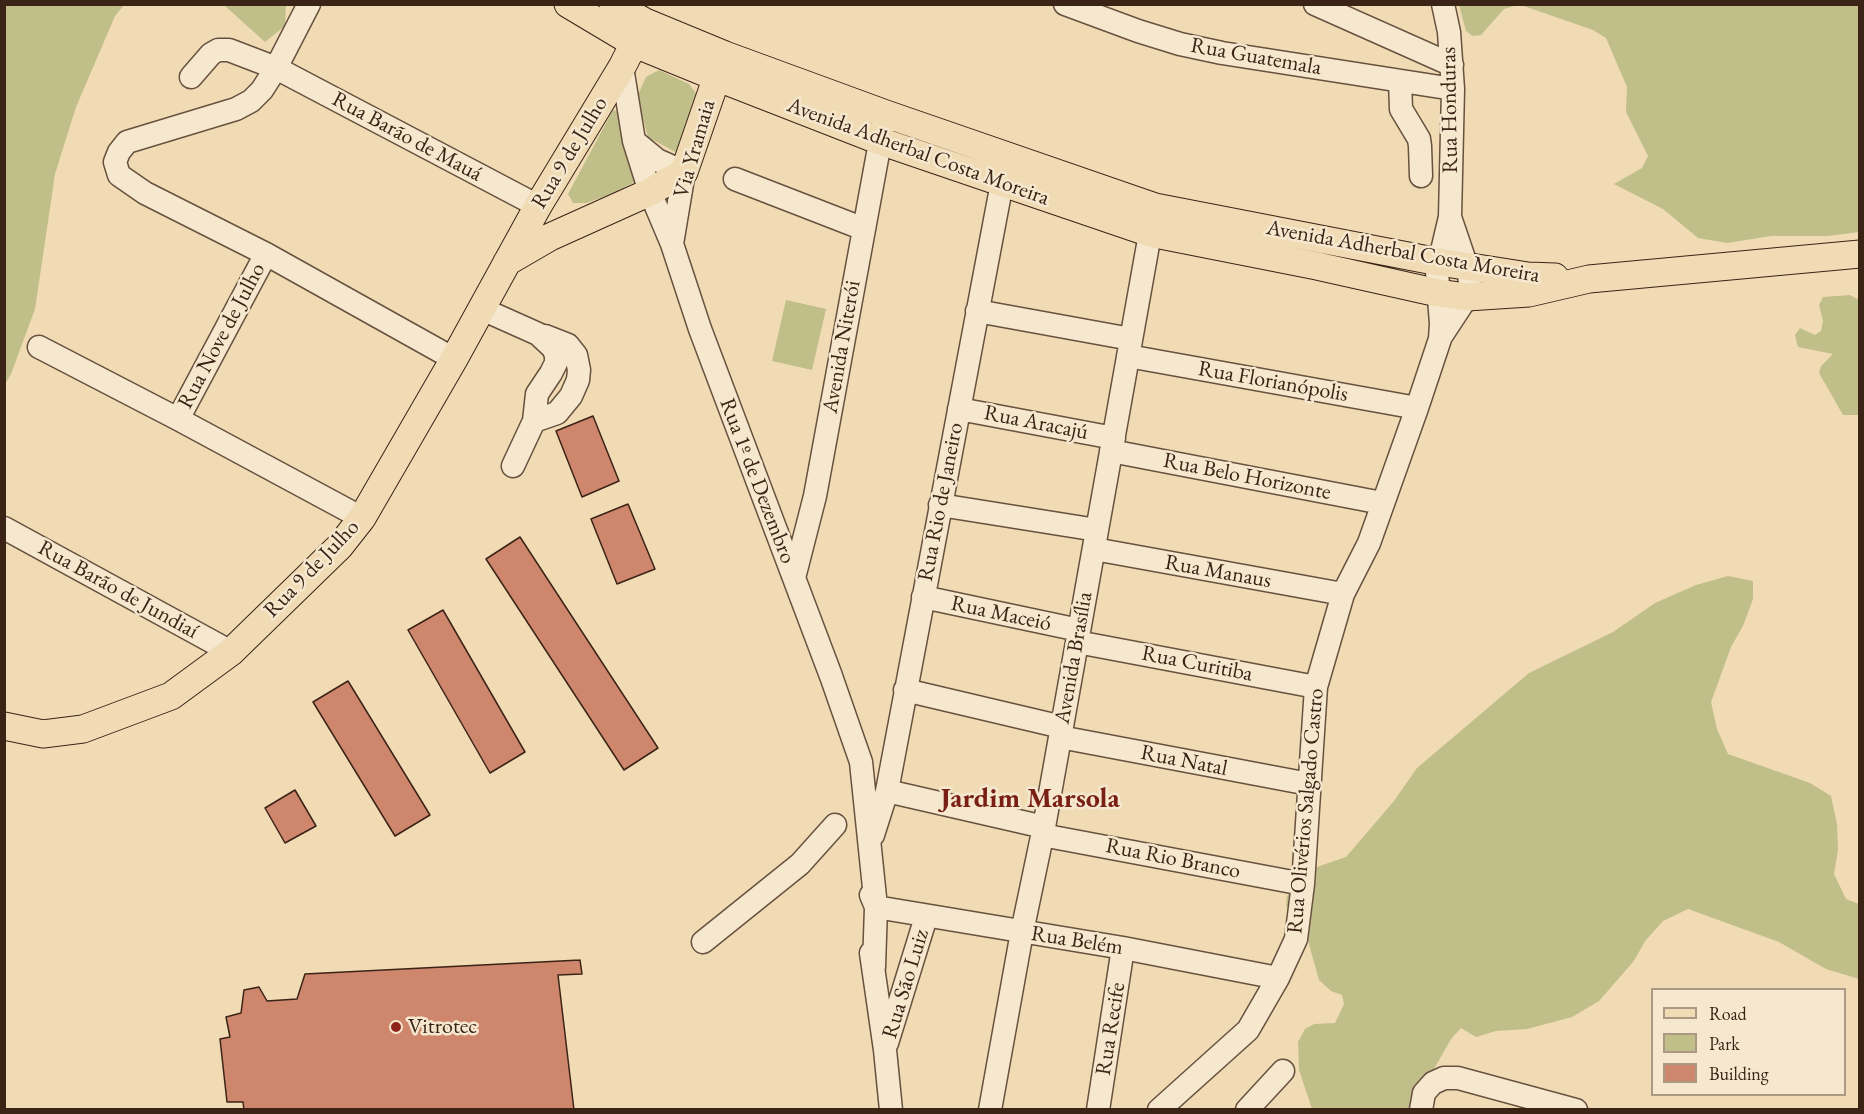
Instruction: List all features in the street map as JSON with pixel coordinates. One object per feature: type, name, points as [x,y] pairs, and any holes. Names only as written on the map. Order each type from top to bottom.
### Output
[{"type":"main road","name":"Avenida Adherbal Costa Moreira","points":[[568,4],[634,44],[721,66],[886,114],[1155,207],[1466,267],[1527,276],[1589,279]]},
{"type":"main road","name":"Avenida Adherbal Costa Moreira","points":[[613,4],[634,44]]},
{"type":"main road","name":"Rua 9 de Julho","points":[[4,726],[43,734],[83,729],[171,696],[231,652],[340,546],[362,518],[454,359],[538,206],[634,44]]},
{"type":"main road","name":"Avenida Adherbal Costa Moreira","points":[[721,66],[880,141],[1150,233],[1438,293],[1467,297],[1529,293],[1589,279]]},
{"type":"main road","name":"Via Yramaia","points":[[684,172],[721,66]]},
{"type":"main road","name":"Rua 9 de Julho","points":[[506,263],[550,237],[650,192],[684,172]]},
{"type":"main road","points":[[538,206],[557,214],[590,219]]},
{"type":"main road","points":[[1589,279],[1860,254]]},
{"type":"street","points":[[309,4],[276,68],[262,90],[250,101],[236,109],[127,142],[115,162],[119,175],[137,189],[266,254],[454,359]]},
{"type":"street","name":"Rua Guatemala","points":[[1065,4],[1180,44],[1453,89]]},
{"type":"street","points":[[1315,4],[1452,65]]},
{"type":"street","name":"Rua Honduras","points":[[1443,4],[1449,32],[1453,89],[1450,217]]},
{"type":"street","name":"Rua 1º de Dezembro","points":[[634,44],[634,141],[650,192],[672,244],[700,329],[860,761],[864,854],[862,909],[874,967],[891,1110]]},
{"type":"street","name":"Rua Barão de Mauá","points":[[191,77],[211,54],[218,50],[229,50],[276,68],[538,206]]},
{"type":"street","points":[[1400,81],[1401,109],[1419,139],[1421,176]]},
{"type":"street","name":"Avenida Niterói","points":[[794,578],[815,496],[886,114]]},
{"type":"street","points":[[634,141],[657,160],[684,172]]},
{"type":"street","name":"Rua Rio de Janeiro","points":[[864,854],[888,783],[1007,157]]},
{"type":"street","name":"Via Yramaia","points":[[672,244],[684,172]]},
{"type":"street","points":[[735,179],[864,229]]},
{"type":"street","name":"Avenida Brasília","points":[[990,1110],[1043,831],[1155,207]]},
{"type":"street","points":[[1440,339],[1442,324],[1438,293],[1439,262],[1450,217]]},
{"type":"street","points":[[1440,339],[1467,297],[1470,285],[1450,217]]},
{"type":"street","name":"Rua Nove de Julho","points":[[178,419],[266,254]]},
{"type":"street","points":[[482,309],[568,345],[576,355],[578,380],[563,407],[552,415],[534,421]]},
{"type":"street","name":"Rua Florianópolis","points":[[977,311],[1130,348],[1417,408]]},
{"type":"street","points":[[513,466],[534,421],[537,394],[556,363],[553,348],[538,334]]},
{"type":"street","name":"Rua Olivérios Salgado Castro","points":[[1159,1110],[1248,1030],[1278,978],[1296,939],[1304,884],[1316,687],[1343,594],[1369,543],[1440,339]]},
{"type":"street","points":[[39,347],[362,518]]},
{"type":"street","name":"Rua Aracajú","points":[[958,409],[1113,445]]},
{"type":"street","name":"Rua Belo Horizonte","points":[[1113,445],[1382,502]]},
{"type":"street","name":"Rua Manaus","points":[[940,505],[1343,594]]},
{"type":"street","name":"Rua Barão de Jundiaí","points":[[4,528],[231,652]]},
{"type":"street","name":"Rua Maceió","points":[[923,597],[1078,636]]},
{"type":"street","name":"Rua Curitiba","points":[[1078,636],[1316,687]]},
{"type":"street","name":"Rua Natal","points":[[905,690],[1061,732],[1309,784]]},
{"type":"street","points":[[860,761],[884,746],[898,725]]},
{"type":"street","points":[[860,761],[885,767],[888,783]]},
{"type":"street","name":"Rua Rio Branco","points":[[888,783],[1043,831],[1304,884]]},
{"type":"street","points":[[703,942],[800,864],[835,825]]},
{"type":"street","points":[[864,854],[876,907]]},
{"type":"street","name":"Rua 1º de Dezembro","points":[[874,967],[876,907]]},
{"type":"street","name":"Rua Belém","points":[[876,907],[1123,948],[1278,978]]},
{"type":"street","name":"Rua São Luiz","points":[[885,1050],[926,917]]},
{"type":"street","name":"Rua Recife","points":[[1098,1110],[1123,948]]},
{"type":"street","points":[[1247,1110],[1283,1071]]},
{"type":"street","points":[[1421,1110],[1424,1093],[1434,1083],[1444,1078],[1458,1078],[1576,1110]]},
{"type":"green space","points":[[5,4],[124,5],[115,16],[76,107],[55,174],[35,309],[11,374],[5,384]]},
{"type":"green space","points":[[1459,4],[1518,5],[1504,9],[1481,35],[1473,36],[1466,31]]},
{"type":"green space","points":[[224,5],[286,5],[285,26],[265,42]]},
{"type":"green space","points":[[1521,5],[1859,5],[1859,232],[1828,236],[1771,236],[1727,243],[1698,238],[1663,209],[1614,184],[1642,168],[1648,156],[1626,112],[1627,87],[1606,38],[1593,30]]},
{"type":"green space","points":[[659,70],[689,84],[698,96],[677,153],[648,137],[637,97],[646,77]]},
{"type":"green space","points":[[613,110],[619,112],[640,179],[612,194],[586,203],[573,203],[568,194]]},
{"type":"green space","points":[[1850,295],[1859,300],[1859,415],[1843,415],[1819,373],[1821,366],[1833,354],[1798,347],[1795,335],[1800,328],[1815,335],[1821,331],[1823,321],[1819,305],[1823,297]]},
{"type":"green space","points":[[786,300],[826,309],[812,370],[772,361]]},
{"type":"green space","points":[[1728,576],[1753,581],[1753,599],[1743,626],[1731,647],[1711,702],[1717,729],[1728,754],[1810,783],[1831,796],[1837,824],[1838,850],[1834,874],[1846,899],[1859,904],[1859,979],[1826,969],[1779,942],[1688,909],[1663,921],[1646,940],[1633,962],[1599,1001],[1572,1017],[1527,1029],[1496,1031],[1476,1037],[1461,1028],[1451,1039],[1426,1083],[1430,1109],[1312,1109],[1299,1070],[1298,1042],[1305,1029],[1314,1024],[1335,1023],[1344,1004],[1342,995],[1331,991],[1319,980],[1303,923],[1286,906],[1287,896],[1311,869],[1346,857],[1394,801],[1417,768],[1529,673],[1613,632],[1655,603],[1696,585]]},
{"type":"building","points":[[593,416],[619,481],[582,497],[556,431]]},
{"type":"building","points":[[628,504],[655,569],[617,584],[591,519]]},
{"type":"building","points":[[520,537],[658,748],[624,770],[486,559]]},
{"type":"building","points":[[443,610],[525,752],[490,773],[408,630]]},
{"type":"building","points":[[348,681],[430,815],[395,836],[313,702]]},
{"type":"building","points":[[295,790],[316,826],[285,843],[265,808]]},
{"type":"building","name":"Vitrotec","points":[[580,960],[582,974],[558,975],[574,1110],[244,1110],[243,1102],[227,1102],[220,1039],[230,1037],[226,1017],[241,1013],[244,990],[259,987],[267,1001],[297,999],[305,974]]},
{"type":"place","name":"Vitrotec","points":[[396,1027]]},
{"type":"district","name":"Jardim Marsola","points":[[1030,799]]}]
